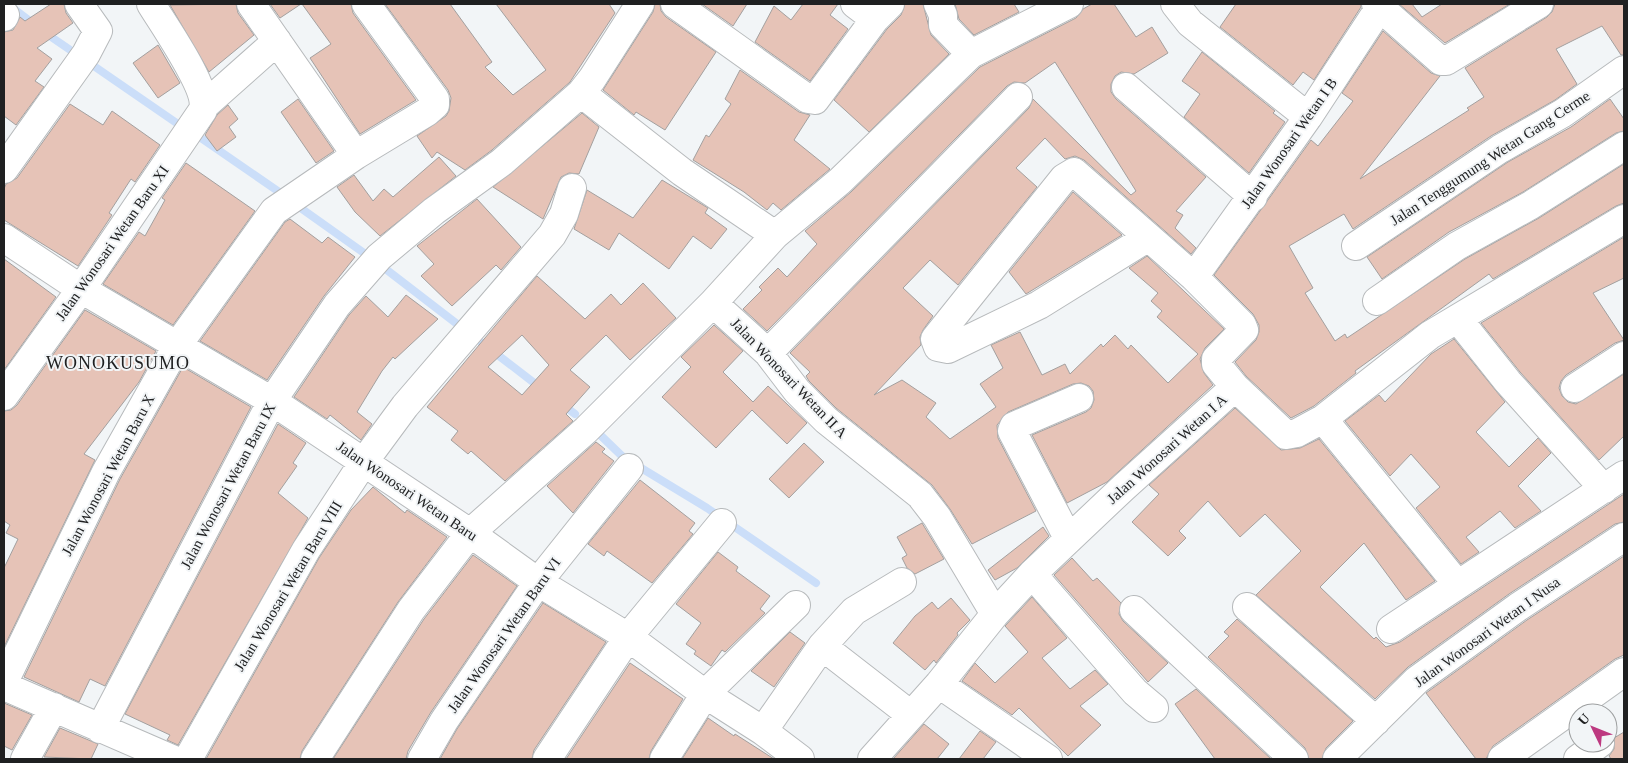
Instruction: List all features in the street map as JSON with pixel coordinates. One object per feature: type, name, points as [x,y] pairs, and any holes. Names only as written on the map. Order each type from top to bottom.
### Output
[{"type":"street","points":[[4,169],[86,54],[98,31],[79,4]]},
{"type":"street","points":[[151,4],[202,95]]},
{"type":"street","points":[[251,4],[356,155]]},
{"type":"street","name":"Jalan Wonosari Wetan Baru X","points":[[4,684],[106,472],[177,346],[274,211],[356,155],[434,108],[435,99],[366,4]]},
{"type":"street","points":[[675,4],[808,99],[815,100],[874,9]]},
{"type":"street","points":[[938,4],[943,15],[943,25],[971,54]]},
{"type":"street","points":[[315,759],[411,610],[470,533],[591,425],[713,302],[775,235],[840,181],[971,54],[1069,4]]},
{"type":"street","points":[[1175,4],[1190,23],[1308,117]]},
{"type":"street","points":[[1378,6],[1437,58],[1446,61],[1539,4]]},
{"type":"street","name":"Jalan Wonosari Wetan I B","points":[[1194,277],[1253,197],[1308,117],[1378,6]]},
{"type":"street","name":"Jalan Wonosari Wetan Baru IX","points":[[100,729],[272,401],[337,305],[379,257],[441,206],[502,162],[581,93],[629,9]]},
{"type":"street","name":"Jalan Wonosari Wetan Baru XI","points":[[4,396],[81,289],[202,95],[277,41]]},
{"type":"street","name":"Jalan Tenggumung Wetan Gang Cerme","points":[[1356,246],[1500,149],[1621,80]]},
{"type":"street","points":[[1126,87],[1253,197]]},
{"type":"street","points":[[581,93],[682,172],[775,235]]},
{"type":"street","points":[[768,353],[1018,97]]},
{"type":"street","points":[[1377,301],[1457,246],[1531,205],[1624,146]]},
{"type":"street","points":[[1147,238],[1038,305],[948,350],[938,348],[935,339],[1064,178],[1074,172],[1147,238],[1194,277],[1242,325],[1244,330],[1242,334],[1216,359],[1216,364],[1235,387]]},
{"type":"street","name":"Jalan Wonosari Wetan Baru VIII","points":[[188,759],[306,550],[363,463],[405,406],[552,235],[561,223],[572,188]]},
{"type":"street","points":[[1458,586],[1323,419],[1430,335],[1624,220]]},
{"type":"street","name":"Jalan Wonosari Wetan Baru","points":[[4,238],[81,289],[272,401],[470,533],[538,582],[628,637],[705,694],[763,731],[800,759]]},
{"type":"street","name":"Jalan Wonosari Wetan II A","points":[[713,302],[768,353],[797,391],[826,420],[920,495],[937,517],[995,614]]},
{"type":"street","points":[[1391,629],[1614,482],[1508,382],[1458,319]]},
{"type":"street","points":[[1575,388],[1624,356]]},
{"type":"street","name":"Jalan Wonosari Wetan I A","points":[[872,759],[939,684],[995,614],[1032,574],[1068,538],[1235,387],[1286,435],[1297,433],[1323,419]]},
{"type":"street","points":[[1068,538],[1012,430],[1014,426],[1078,398]]},
{"type":"street","name":"Jalan Wonosari Wetan Baru VI","points":[[422,759],[444,721],[538,582],[629,468]]},
{"type":"street","points":[[547,759],[628,637],[722,523]]},
{"type":"street","name":"Jalan Wonosari Wetan I Nusa","points":[[1337,759],[1417,680],[1518,607],[1624,537]]},
{"type":"street","points":[[1032,574],[1135,692],[1154,708]]},
{"type":"street","points":[[763,731],[822,646],[854,611],[902,582]]},
{"type":"street","points":[[664,759],[705,694],[796,605]]},
{"type":"street","points":[[1247,607],[1376,721]]},
{"type":"street","points":[[1134,610],[1294,759]]},
{"type":"street","points":[[822,646],[910,715]]},
{"type":"street","points":[[1502,759],[1624,672]]},
{"type":"street","points":[[4,684],[156,756]]},
{"type":"street","points":[[939,684],[1048,759]]},
{"type":"street","points":[[25,759],[54,707]]},
{"type":"building","points":[[51,4],[64,4],[66,13],[73,23],[37,48],[52,59],[35,81],[44,87],[16,125],[4,116],[4,32],[13,30],[20,17],[25,21]]},
{"type":"building","points":[[236,4],[238,13],[254,35],[209,72],[170,5]]},
{"type":"building","points":[[270,4],[301,4],[280,18]]},
{"type":"building","points":[[302,4],[351,4],[353,13],[416,100],[360,134],[310,58],[331,44]]},
{"type":"building","points":[[385,4],[450,4],[492,62],[485,67],[513,95],[546,70],[496,4],[609,4],[615,13],[570,82],[492,150],[465,170],[437,152],[432,158],[417,136],[446,116],[449,111],[451,98],[448,90]]},
{"type":"building","points":[[655,4],[660,4],[661,11],[666,17],[716,52],[665,130],[636,112],[634,115],[603,90],[653,12]]},
{"type":"building","points":[[702,4],[747,4],[733,26]]},
{"type":"building","points":[[803,4],[838,4],[830,15],[848,29],[810,81],[755,42],[774,6],[791,20]]},
{"type":"building","points":[[905,4],[923,4],[931,35],[949,54],[869,132],[834,100],[887,29],[901,15]]},
{"type":"building","points":[[955,4],[1014,4],[1019,12],[974,35],[959,19]]},
{"type":"building","points":[[1092,4],[1114,4],[1136,37],[1152,27],[1168,53],[1134,74],[1121,72],[1115,76],[1111,84],[1111,92],[1116,99],[1206,177],[1176,211],[1183,215],[1175,228],[1196,248],[1191,254],[1084,160],[1075,156],[1065,159],[1045,138],[1016,168],[1037,187],[958,285],[930,260],[903,288],[933,316],[920,337],[921,345],[874,395],[902,380],[936,403],[926,417],[950,439],[996,407],[980,384],[1003,368],[991,345],[1020,332],[1042,375],[1065,364],[1070,374],[1101,344],[1103,347],[1115,335],[1128,349],[1131,345],[1168,383],[1198,354],[1157,317],[1162,311],[1151,301],[1158,293],[1129,268],[1147,256],[1224,329],[1205,348],[1200,359],[1204,373],[1213,385],[1107,482],[1067,503],[1032,435],[1086,412],[1091,408],[1094,400],[1093,391],[1089,386],[1081,383],[1073,384],[1008,412],[997,425],[998,438],[1036,511],[972,544],[932,485],[836,408],[809,381],[806,376],[810,372],[790,353],[1029,108],[1033,99],[1131,195],[1136,191],[1055,62],[1025,83],[1014,82],[1007,86],[767,331],[743,309],[762,290],[759,287],[778,268],[787,277],[817,244],[805,231],[851,192],[980,67],[1076,18],[1083,9]]},
{"type":"building","points":[[1236,4],[1361,4],[1361,7],[1314,80],[1303,72],[1293,85],[1220,27]]},
{"type":"building","points":[[1399,4],[1412,4],[1422,17],[1442,4],[1510,4],[1445,43]]},
{"type":"building","points":[[1555,4],[1624,4],[1624,55],[1621,55],[1602,26],[1556,49],[1577,84],[1555,100],[1491,136],[1353,229],[1344,214],[1289,246],[1313,288],[1305,293],[1335,341],[1345,334],[1347,338],[1465,259],[1539,218],[1624,164],[1624,203],[1493,279],[1489,274],[1355,371],[1356,373],[1314,406],[1291,418],[1246,376],[1235,362],[1256,340],[1259,325],[1253,314],[1214,275],[1311,140],[1318,146],[1353,101],[1342,93],[1383,31],[1431,73],[1440,76],[1360,179],[1469,110],[1467,108],[1484,97],[1465,68],[1547,17],[1552,12]]},
{"type":"building","points":[[158,45],[180,83],[158,98],[133,63]]},
{"type":"building","points":[[1202,52],[1275,111],[1273,113],[1285,122],[1249,173],[1184,117],[1200,94],[1182,81]]},
{"type":"building","points":[[740,70],[799,112],[810,115],[794,140],[830,169],[781,210],[773,203],[767,210],[744,192],[693,160],[706,135],[709,137],[731,104],[725,99]]},
{"type":"building","points":[[298,99],[334,151],[316,163],[281,112]]},
{"type":"building","points":[[1610,99],[1624,119],[1624,131],[1616,133],[1523,192],[1449,232],[1382,279],[1367,257],[1508,162],[1571,127]]},
{"type":"building","points":[[70,104],[103,125],[112,111],[160,145],[135,182],[131,179],[109,213],[112,215],[78,266],[4,220],[4,189],[6,184],[17,178]]},
{"type":"building","points":[[228,105],[238,119],[229,127],[236,137],[217,151],[205,135],[217,115]]},
{"type":"building","points":[[582,113],[599,127],[579,174],[569,173],[561,177],[543,219],[493,187]]},
{"type":"building","points":[[439,157],[456,176],[380,236],[355,212],[337,187],[354,175],[373,201],[384,189],[393,197]]},
{"type":"building","points":[[186,163],[255,211],[173,325],[103,284],[139,232],[145,236],[165,200],[162,198]]},
{"type":"building","points":[[662,180],[708,208],[705,213],[727,229],[711,249],[693,236],[669,269],[619,233],[609,250],[574,229],[587,190],[633,218]]},
{"type":"building","points":[[1073,192],[1122,235],[1026,294],[1009,272]]},
{"type":"building","points":[[477,199],[521,247],[501,270],[496,265],[452,306],[421,276],[434,264],[417,246]]},
{"type":"building","points":[[290,219],[322,243],[328,237],[355,257],[324,296],[267,380],[200,341],[285,222]]},
{"type":"building","points":[[1624,237],[1624,278],[1593,293],[1624,340],[1615,343],[1566,375],[1561,381],[1559,388],[1562,396],[1568,402],[1576,404],[1624,374],[1624,436],[1599,460],[1520,372],[1481,323]]},
{"type":"building","points":[[4,259],[56,297],[4,370]]},
{"type":"building","points":[[537,276],[585,319],[611,294],[621,305],[643,283],[676,318],[630,360],[606,335],[570,370],[590,387],[566,414],[573,421],[505,481],[471,451],[468,454],[451,440],[458,431],[427,407]],"holes":[[[522,335],[549,365],[522,395],[488,367]]]},
{"type":"building","points":[[406,295],[438,319],[395,359],[393,357],[382,371],[357,412],[372,424],[361,440],[330,415],[327,419],[294,397],[349,315],[366,296],[388,317]]},
{"type":"building","points":[[85,310],[156,351],[139,382],[84,454],[95,460],[4,647],[4,568],[18,539],[6,533],[10,525],[4,521],[4,411],[11,410],[17,405]]},
{"type":"building","points":[[714,325],[743,351],[723,372],[753,402],[768,386],[807,423],[787,444],[752,410],[716,448],[662,397],[691,367],[681,357]]},
{"type":"building","points":[[1454,339],[1505,402],[1476,432],[1509,467],[1538,438],[1551,453],[1518,486],[1541,511],[1515,528],[1500,511],[1466,537],[1479,552],[1461,564],[1416,508],[1440,487],[1411,454],[1390,476],[1345,421],[1379,395],[1385,402],[1431,354]]},
{"type":"building","points":[[183,367],[251,407],[105,686],[90,679],[79,702],[24,677],[120,479]]},
{"type":"building","points":[[1235,408],[1281,450],[1300,448],[1319,439],[1435,581],[1406,600],[1364,543],[1320,587],[1374,639],[1376,637],[1386,647],[1400,642],[1624,494],[1624,522],[1615,524],[1509,594],[1408,667],[1375,699],[1256,595],[1301,551],[1265,514],[1240,537],[1208,501],[1179,531],[1186,538],[1168,556],[1132,522],[1159,494],[1149,485]]},
{"type":"building","points":[[278,424],[306,443],[293,463],[297,466],[278,493],[308,518],[178,745],[167,740],[170,735],[125,714]]},
{"type":"building","points":[[596,442],[605,449],[602,452],[614,461],[573,513],[547,486]]},
{"type":"building","points":[[804,443],[824,462],[789,498],[769,479]]},
{"type":"building","points":[[640,480],[695,523],[689,531],[693,534],[652,583],[607,551],[604,556],[588,544]]},
{"type":"building","points":[[373,487],[405,513],[407,510],[447,537],[398,602],[302,751],[300,759],[206,759],[319,558],[351,510]]},
{"type":"building","points":[[922,523],[944,559],[915,574],[907,568],[902,558],[907,555],[897,537]]},
{"type":"building","points":[[1043,527],[1049,536],[1017,568],[995,580],[988,570]]},
{"type":"building","points":[[718,552],[738,567],[736,571],[770,596],[760,609],[765,613],[725,652],[722,650],[711,666],[694,654],[696,651],[686,644],[701,623],[676,604]]},
{"type":"building","points":[[473,555],[517,586],[431,712],[408,751],[406,759],[333,759],[424,619]]},
{"type":"building","points":[[1624,556],[1624,655],[1615,659],[1493,746],[1486,759],[1476,759],[1426,693],[1527,620]]},
{"type":"building","points":[[1072,558],[1093,581],[1097,578],[1121,603],[1119,614],[1123,621],[1168,663],[1148,682],[1054,575]]},
{"type":"building","points":[[1032,597],[1067,638],[1042,658],[1070,689],[1095,670],[1108,684],[1080,706],[1101,725],[1068,756],[1019,708],[1012,715],[962,681],[975,663],[995,683],[1028,652],[1005,626]]},
{"type":"building","points":[[951,598],[970,620],[957,633],[958,635],[936,663],[934,660],[925,670],[893,643],[915,616],[932,602],[938,609]]},
{"type":"building","points":[[543,603],[606,642],[534,750],[532,759],[440,759],[457,729]]},
{"type":"building","points":[[1237,619],[1353,721],[1326,748],[1322,759],[1309,759],[1305,748],[1208,657],[1229,636],[1224,632]]},
{"type":"building","points":[[790,632],[805,643],[774,687],[751,671]]},
{"type":"building","points":[[630,663],[683,699],[651,751],[649,759],[566,759]]},
{"type":"building","points":[[1196,689],[1271,759],[1215,759],[1175,704]]},
{"type":"building","points":[[4,703],[32,715],[12,750],[4,746]]},
{"type":"building","points":[[708,718],[734,736],[735,734],[774,759],[682,759]]},
{"type":"building","points":[[924,724],[949,744],[937,759],[893,759]]},
{"type":"building","points":[[60,728],[98,744],[91,759],[44,757]]},
{"type":"building","points":[[980,731],[996,742],[983,759],[959,759]]},
{"type":"building","points":[[1624,732],[1624,759],[1611,759],[1609,756],[1611,753],[1618,753],[1618,736]]},
{"type":"waterway","points":[[10,6],[35,25]]},
{"type":"waterway","points":[[44,32],[79,56]]},
{"type":"waterway","points":[[88,62],[178,124]]},
{"type":"waterway","points":[[198,136],[285,196]]},
{"type":"waterway","points":[[295,204],[371,258]]},
{"type":"waterway","points":[[383,267],[461,327]]},
{"type":"waterway","points":[[481,342],[542,389]]},
{"type":"waterway","points":[[563,405],[575,414]]},
{"type":"waterway","points":[[594,429],[623,457],[707,508],[816,583]]},
{"type":"district","name":"WONOKUSUMO","points":[[118,363]]}]
